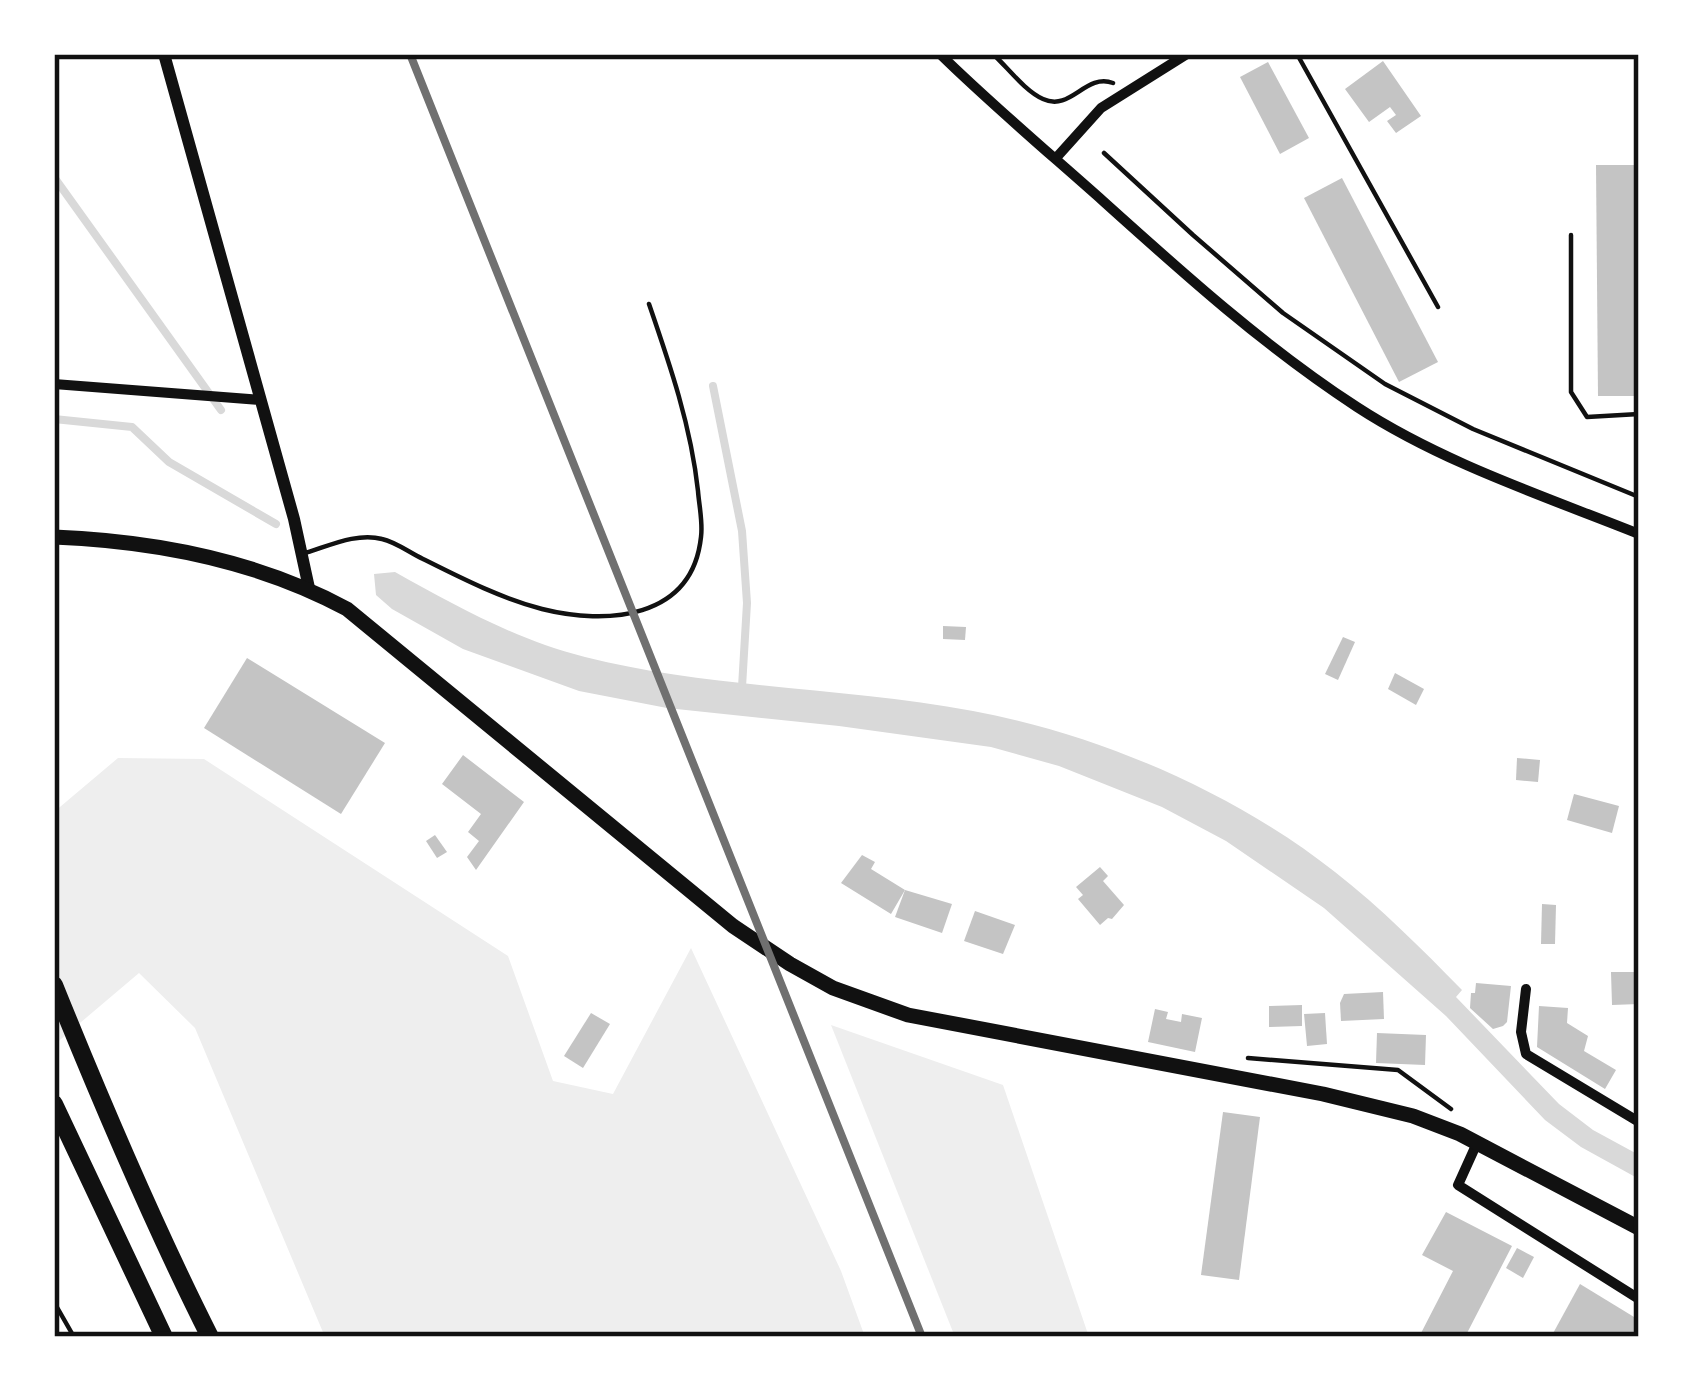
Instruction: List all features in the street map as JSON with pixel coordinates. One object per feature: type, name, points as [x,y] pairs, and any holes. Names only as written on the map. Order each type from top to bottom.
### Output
[{"type":"highway","points":[[54,985],[105,1112],[210,1337]]},
{"type":"highway","points":[[54,1104],[164,1337]]},
{"type":"main road","points":[[54,537],[126,543],[240,565],[309,589],[347,609],[733,926],[833,988],[943,1023],[1413,1116],[1477,1143],[1639,1228]]},
{"type":"street","points":[[164,54],[309,589]]},
{"type":"street","points":[[940,54],[1206,294],[1359,409],[1487,473],[1639,534]]},
{"type":"street","points":[[1056,158],[1101,108],[1186,54]]},
{"type":"street","points":[[54,384],[261,400]]},
{"type":"street","points":[[1526,989],[1521,1033],[1526,1054],[1639,1122]]},
{"type":"street","points":[[1477,1143],[1458,1185],[1639,1299]]},
{"type":"lane","points":[[1298,54],[1438,308]]},
{"type":"lane","points":[[1571,236],[1571,392],[1587,417],[1639,414]]},
{"type":"lane","points":[[302,554],[358,537],[383,539],[537,608],[597,618],[636,614],[657,605],[686,579],[701,536],[695,467],[649,304]]},
{"type":"path","points":[[993,54],[1038,97],[1050,102],[1059,103],[1094,82],[1113,83]]},
{"type":"path","points":[[1104,153],[1283,313],[1385,384],[1474,429],[1639,497]]},
{"type":"path","points":[[1249,1058],[1398,1070],[1456,1112]]},
{"type":"path","points":[[54,1302],[74,1337]]},
{"type":"shaded area","points":[[395,572],[511,632],[585,657],[681,676],[925,703],[1021,721],[1117,751],[1210,792],[1296,843],[1385,914],[1462,990],[1456,997],[1559,1104],[1593,1130],[1639,1155],[1639,1179],[1581,1147],[1545,1120],[1446,1016],[1324,908],[1226,841],[1162,807],[1059,766],[991,747],[667,708],[579,691],[463,649],[392,609],[376,595],[374,574]]},
{"type":"shaded area","points":[[118,758],[204,759],[508,956],[553,1081],[613,1094],[691,948],[841,1271],[865,1337],[325,1337],[195,1028],[139,973],[54,1045],[54,812]]},
{"type":"shaded area","points":[[831,1025],[1003,1085],[1089,1337],[955,1337]]},
{"type":"building","points":[[1383,61],[1421,116],[1396,133],[1387,121],[1396,115],[1390,107],[1369,122],[1345,89]]},
{"type":"building","points":[[1268,62],[1309,138],[1280,154],[1240,77]]},
{"type":"building","points":[[1596,165],[1639,165],[1639,396],[1598,396]]},
{"type":"building","points":[[1342,178],[1438,362],[1399,382],[1304,198]]},
{"type":"building","points":[[943,626],[966,627],[965,640],[943,639]]},
{"type":"building","points":[[1343,637],[1355,642],[1338,680],[1325,674]]},
{"type":"building","points":[[247,658],[385,743],[341,814],[204,728]]},
{"type":"building","points":[[1395,673],[1424,689],[1416,705],[1388,689]]},
{"type":"building","points":[[463,755],[524,802],[476,870],[467,857],[479,841],[468,832],[481,814],[442,784]]},
{"type":"building","points":[[1517,758],[1540,760],[1538,782],[1516,780]]},
{"type":"building","points":[[1574,794],[1619,806],[1612,833],[1567,820]]},
{"type":"building","points":[[435,835],[447,852],[437,858],[426,841]]},
{"type":"building","points":[[862,855],[875,862],[871,869],[905,890],[891,914],[841,883]]},
{"type":"building","points":[[1100,867],[1108,876],[1103,881],[1124,905],[1100,925],[1078,899],[1083,895],[1076,887]]},
{"type":"building","points":[[905,890],[952,904],[942,933],[895,917]]},
{"type":"building","points":[[1542,904],[1556,905],[1555,944],[1541,944]]},
{"type":"building","points":[[975,911],[1015,925],[1003,954],[964,941]]},
{"type":"building","points":[[1611,972],[1639,972],[1639,1004],[1612,1005]]},
{"type":"building","points":[[1476,983],[1511,986],[1503,1026],[1493,1029],[1470,1008]]},
{"type":"building","points":[[1383,992],[1384,1019],[1341,1021],[1344,994]]},
{"type":"building","points":[[1302,1005],[1302,1026],[1269,1027],[1269,1006]]},
{"type":"building","points":[[1539,1006],[1568,1008],[1567,1023],[1588,1036],[1584,1051],[1616,1070],[1605,1089],[1537,1047]]},
{"type":"building","points":[[1155,1009],[1168,1012],[1166,1019],[1181,1022],[1182,1014],[1202,1018],[1195,1052],[1148,1042]]},
{"type":"building","points":[[591,1013],[610,1024],[583,1068],[564,1056]]},
{"type":"building","points":[[1325,1013],[1327,1044],[1307,1046],[1304,1014]]},
{"type":"building","points":[[1377,1033],[1426,1035],[1425,1065],[1376,1063]]},
{"type":"building","points":[[1223,1112],[1260,1117],[1239,1280],[1201,1275]]},
{"type":"building","points":[[1446,1212],[1512,1246],[1465,1337],[1419,1337],[1453,1271],[1422,1255]]},
{"type":"building","points":[[1517,1248],[1534,1257],[1523,1278],[1506,1268]]},
{"type":"building","points":[[1580,1284],[1639,1320],[1639,1337],[1551,1337]]},
{"type":"waterway","points":[[54,177],[221,410]]},
{"type":"waterway","points":[[713,386],[742,531],[747,603],[742,687]]},
{"type":"waterway","points":[[54,419],[132,427],[169,462],[276,524]]},
{"type":"railway","points":[[410,54],[922,1337]]}]
